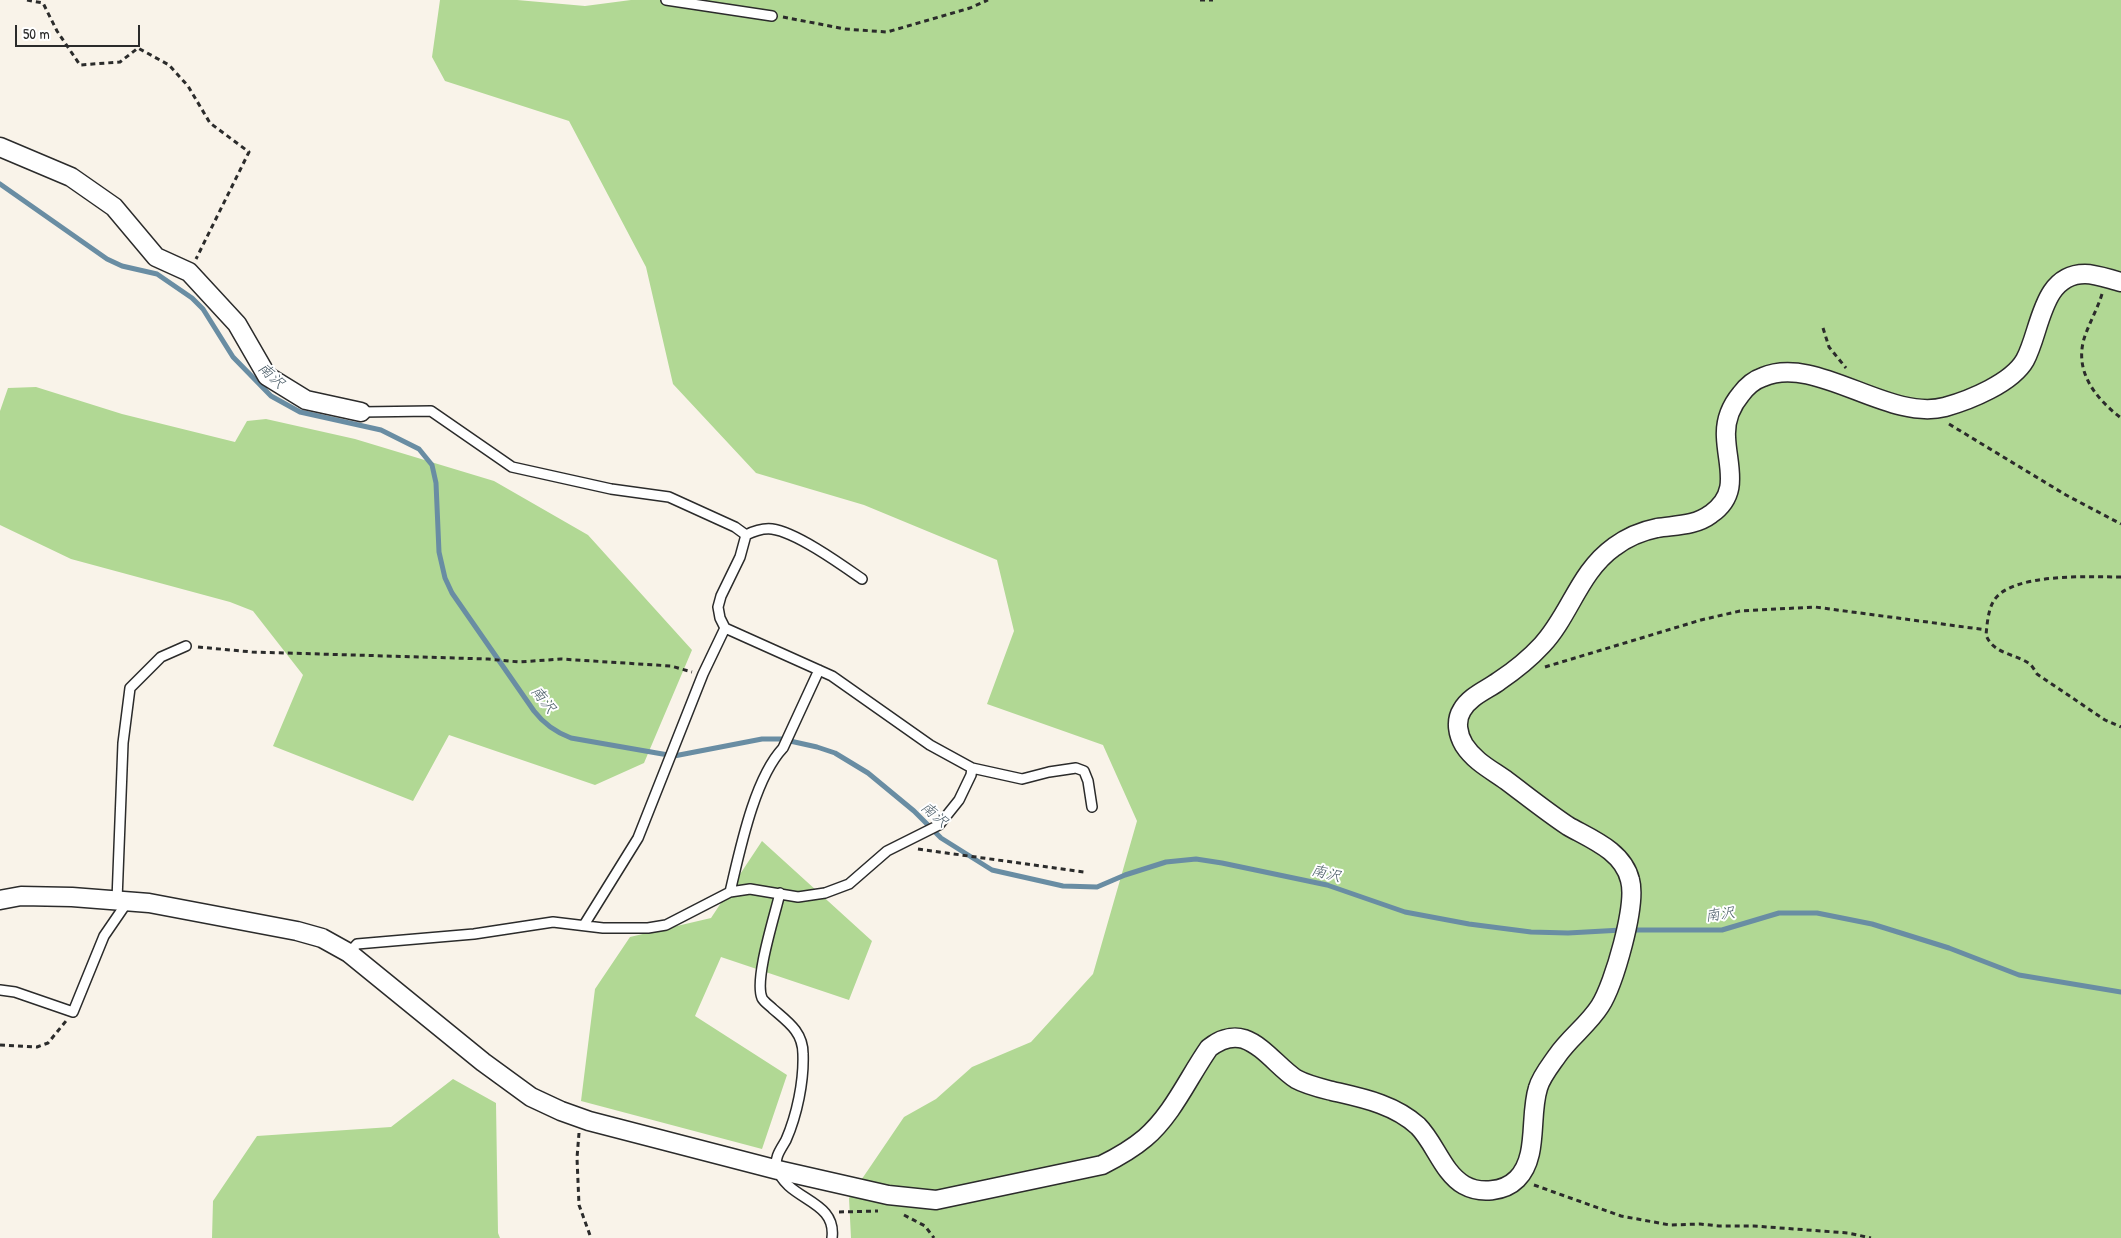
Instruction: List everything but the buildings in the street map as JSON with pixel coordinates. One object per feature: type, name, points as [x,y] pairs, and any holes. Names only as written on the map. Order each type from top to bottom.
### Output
[{"type":"street","points":[[0,147],[72,177],[114,207],[156,257],[189,272],[237,324],[267,376],[306,400],[361,412]]},
{"type":"street","points":[[0,900],[21,896],[123,900],[149,903],[296,931],[322,938],[349,953],[483,1062],[523,1091],[561,1111],[778,1170],[888,1195],[936,1200],[1102,1165],[1123,1155],[1146,1137],[1170,1109],[1209,1048],[1216,1042],[1230,1038],[1244,1039],[1298,1080],[1316,1087],[1384,1105],[1401,1113],[1418,1127],[1433,1145],[1450,1172],[1465,1186],[1485,1191],[1503,1188],[1517,1179],[1525,1166],[1530,1147],[1538,1084],[1565,1044],[1598,1009],[1606,995],[1620,952],[1628,917],[1631,892],[1630,878],[1614,854],[1593,838],[1569,826],[1477,761],[1464,746],[1458,732],[1459,718],[1463,707],[1502,680],[1543,644],[1585,576],[1604,554],[1619,542],[1652,529],[1690,524],[1706,518],[1718,509],[1731,483],[1726,436],[1727,421],[1731,407],[1750,384],[1778,372],[1796,372],[1896,404],[1915,408],[1940,409],[1985,391],[2015,373],[2024,362],[2039,326],[2046,301],[2061,281],[2076,274],[2089,273],[2114,280]]},
{"type":"lane","points":[[666,0],[772,16]]},
{"type":"lane","points":[[361,412],[431,411],[512,467],[611,488],[669,497],[735,527],[746,535]]},
{"type":"lane","points":[[862,579],[831,557],[782,532],[771,529],[756,530],[746,535],[740,557],[721,596],[718,607],[720,618],[725,628],[832,676],[930,745],[972,768],[1022,779],[1076,768],[1084,772],[1088,780],[1092,807]]},
{"type":"lane","points":[[584,925],[638,838],[703,674],[725,628]]},
{"type":"lane","points":[[0,990],[15,992],[73,1012],[104,936],[123,900],[123,743],[130,688],[161,657],[186,646]]},
{"type":"lane","points":[[730,892],[739,852],[766,774],[775,757],[783,748],[819,670]]},
{"type":"lane","points":[[349,953],[358,944],[474,934],[553,922],[603,928],[648,928],[666,924],[730,892],[750,888],[808,897],[841,888],[887,852],[932,829],[946,818],[966,786],[972,768]]},
{"type":"lane","points":[[780,893],[768,943],[760,990],[763,1000],[795,1027],[801,1038],[803,1053],[802,1074],[797,1103],[787,1137],[775,1161],[786,1184],[825,1212],[832,1221],[832,1238]]},
{"type":"path","points":[[27,0],[43,3],[57,31],[80,65],[120,62],[138,48],[169,64],[188,86],[210,123],[249,152],[189,272]]},
{"type":"path","points":[[772,16],[845,30],[887,32],[970,8],[988,0]]},
{"type":"path","points":[[1200,0],[1213,0]]},
{"type":"path","points":[[2114,280],[2101,298],[2085,335],[2081,360],[2089,384],[2108,408],[2121,418]]},
{"type":"path","points":[[1823,328],[1829,347],[1848,370]]},
{"type":"path","points":[[1947,423],[2066,495],[2121,524]]},
{"type":"path","points":[[2121,577],[2056,577],[2010,588],[1997,596],[1993,602],[1987,630],[1988,640],[1995,646],[2009,656],[2030,664],[2037,674],[2105,720],[2121,727]]},
{"type":"path","points":[[1538,669],[1701,620],[1740,611],[1815,606],[1987,630]]},
{"type":"path","points":[[186,646],[252,652],[488,659],[519,662],[561,659],[671,666],[703,674]]},
{"type":"path","points":[[887,852],[913,848],[1084,872]]},
{"type":"path","points":[[0,1045],[37,1047],[48,1043],[73,1012]]},
{"type":"path","points":[[582,1118],[577,1158],[579,1205],[591,1238]]},
{"type":"path","points":[[1517,1179],[1621,1216],[1670,1225],[1754,1226],[1848,1233],[1871,1238]]},
{"type":"path","points":[[825,1212],[886,1212]]},
{"type":"path","points":[[898,1214],[914,1219],[925,1226],[934,1238]]},
{"type":"green space","points":[[440,0],[517,0],[585,6],[631,0],[2121,0],[2121,1238],[851,1238],[849,1198],[904,1117],[936,1099],[972,1067],[1031,1042],[1093,974],[1137,821],[1103,745],[987,704],[1014,631],[997,560],[864,505],[756,473],[673,384],[646,267],[569,121],[445,81],[432,57]]},
{"type":"green space","points":[[36,387],[122,414],[235,442],[247,421],[266,419],[355,439],[494,481],[588,535],[692,650],[644,763],[595,785],[449,735],[413,801],[273,746],[303,675],[253,611],[230,602],[71,559],[0,525],[0,411],[8,388]]},
{"type":"green space","points":[[762,841],[872,941],[849,1000],[721,957],[695,1016],[787,1075],[762,1149],[581,1101],[595,989],[630,937],[711,918]]},
{"type":"green space","points":[[453,1079],[496,1103],[498,1233],[500,1238],[212,1238],[213,1201],[257,1136],[391,1127]]},
{"type":"waterway","name":"南沢","points":[[0,184],[107,259],[122,266],[157,274],[192,298],[203,309],[233,357],[271,396],[300,412],[381,430],[419,449],[432,465],[436,483],[439,552],[445,578],[452,593],[534,711],[550,727],[565,736],[674,756],[762,739],[781,739],[817,747],[835,753],[868,773],[914,811],[941,838],[992,870],[1063,886],[1097,887],[1125,875],[1166,862],[1196,859],[1327,885],[1405,912],[1469,924],[1531,932],[1568,933],[1622,930]]},
{"type":"waterway","name":"南沢","points":[[1630,930],[1722,930],[1779,913],[1817,913],[1872,924],[1949,948],[2019,975],[2121,992]]}]
